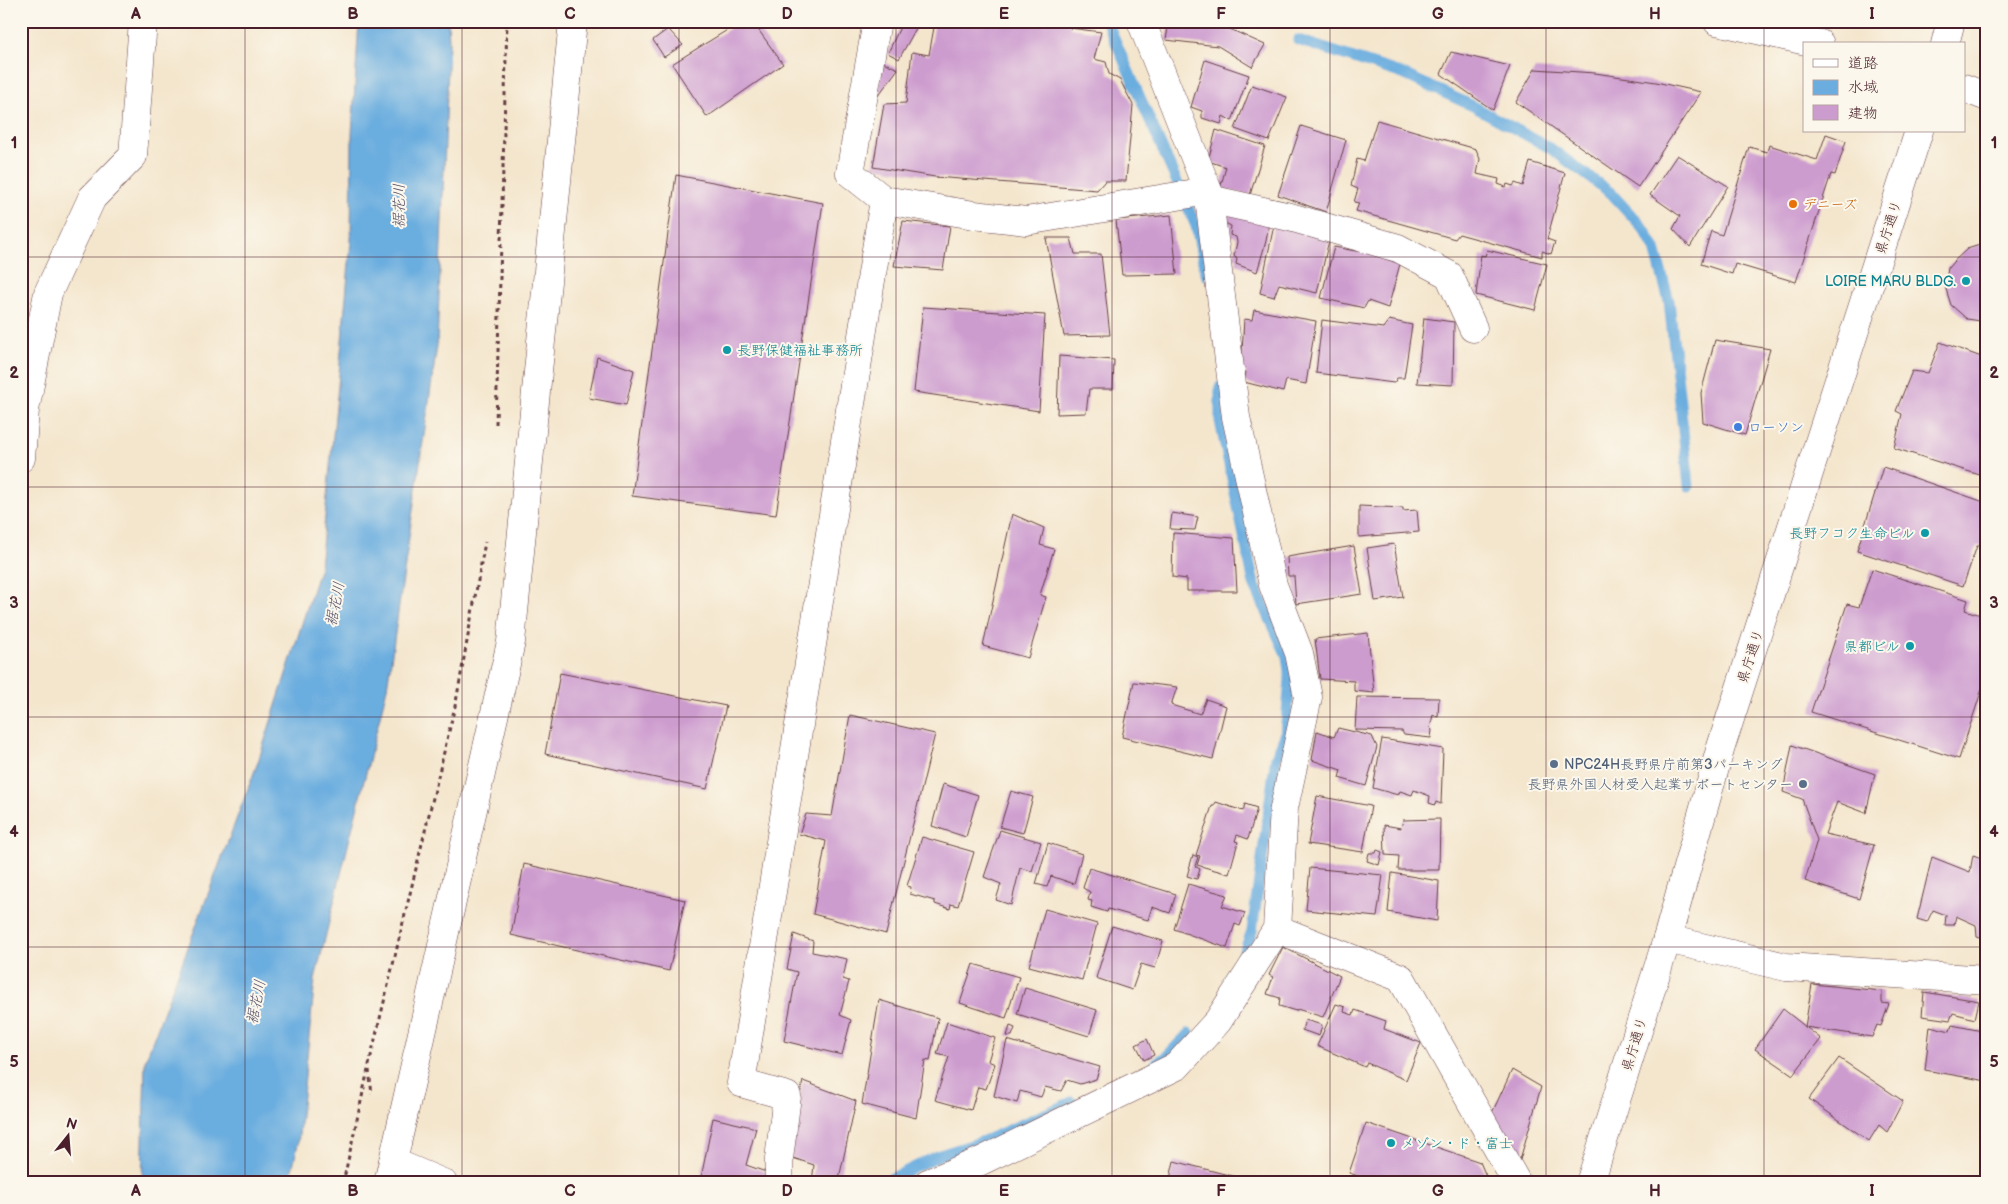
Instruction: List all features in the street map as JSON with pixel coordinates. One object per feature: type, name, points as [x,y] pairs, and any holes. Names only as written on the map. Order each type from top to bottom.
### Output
[{"type":"main road","points":[[21,458],[24,410],[48,293],[92,198],[133,156],[143,21]]},
{"type":"main road","points":[[443,1183],[391,1172],[511,642],[573,21]]},
{"type":"main road","points":[[877,21],[850,174],[884,200],[974,215],[1026,220],[1197,195],[1290,217],[1398,248],[1449,275],[1473,328]]},
{"type":"main road","points":[[928,1183],[980,1172],[1177,1066],[1218,1021],[1277,929],[1284,808],[1308,697],[1300,653],[1273,585],[1236,417],[1197,195],[1141,21]]},
{"type":"main road","points":[[1718,21],[1811,42]]},
{"type":"main road","points":[[1946,42],[1951,21]]},
{"type":"main road","points":[[1966,89],[1987,97]]},
{"type":"main road","name":"県庁通り","points":[[1590,1183],[1667,940],[1720,750],[1919,132]]},
{"type":"main road","points":[[779,1183],[779,1159],[787,1096],[741,1083],[884,200]]},
{"type":"main road","points":[[1277,929],[1400,978],[1517,1183]]},
{"type":"main road","points":[[1667,940],[1786,967],[1987,980]]},
{"type":"path","points":[[496,427],[507,21]]},
{"type":"path","points":[[343,1183],[371,1056],[456,702],[486,535]]},
{"type":"water","name":"裾花川","points":[[359,21],[448,21],[449,42],[437,346],[387,688],[315,979],[298,1144],[289,1183],[142,1183],[145,1061],[258,762],[320,567],[351,241],[352,134]]},
{"type":"building","points":[[742,21],[752,21],[783,64],[707,117],[672,64]]},
{"type":"building","points":[[896,21],[920,21],[899,59],[888,53],[901,25]]},
{"type":"building","points":[[946,21],[1072,21],[1070,28],[1101,32],[1094,59],[1106,62],[1109,74],[1120,80],[1133,105],[1126,181],[1105,181],[1097,190],[935,177],[873,167],[884,104],[906,103],[912,52],[929,55],[935,22],[944,25]]},
{"type":"building","points":[[1169,21],[1203,21],[1221,25],[1265,45],[1252,67],[1218,46],[1166,40]]},
{"type":"building","points":[[668,29],[683,45],[664,57],[653,40]]},
{"type":"building","points":[[1451,52],[1510,66],[1493,110],[1441,74]]},
{"type":"building","points":[[1205,60],[1249,75],[1232,121],[1223,116],[1221,124],[1202,118],[1202,111],[1191,107]]},
{"type":"building","points":[[883,62],[898,69],[877,97]]},
{"type":"building","points":[[1535,69],[1595,73],[1656,82],[1701,92],[1638,187],[1516,102]]},
{"type":"building","points":[[1252,85],[1287,97],[1269,141],[1235,129]]},
{"type":"building","points":[[1377,120],[1476,149],[1480,159],[1477,174],[1499,179],[1498,184],[1506,187],[1507,184],[1513,186],[1515,183],[1523,186],[1530,162],[1565,173],[1547,239],[1555,242],[1551,254],[1542,251],[1542,257],[1459,234],[1455,239],[1356,211],[1359,203],[1354,202],[1358,189],[1351,186],[1357,159],[1364,161]]},
{"type":"building","points":[[1301,126],[1346,140],[1326,212],[1278,195]]},
{"type":"building","points":[[1216,130],[1265,146],[1250,195],[1220,189],[1226,167],[1208,161]]},
{"type":"building","points":[[1826,134],[1846,141],[1835,175],[1831,174],[1796,282],[1735,264],[1732,274],[1701,264],[1711,231],[1722,235],[1749,147],[1767,152],[1769,145],[1817,160]]},
{"type":"building","points":[[1677,155],[1728,186],[1690,247],[1673,229],[1680,216],[1650,195]]},
{"type":"building","name":"長野保健福祉事務所","points":[[676,175],[823,203],[776,515],[632,496]]},
{"type":"building","points":[[1226,213],[1269,222],[1266,241],[1257,272],[1236,264],[1237,259],[1234,256],[1237,242],[1236,237],[1230,235],[1231,226],[1223,222]]},
{"type":"building","points":[[1171,215],[1177,274],[1122,275],[1116,220]]},
{"type":"building","points":[[1275,220],[1329,240],[1317,293],[1279,284],[1274,297],[1260,293]]},
{"type":"building","points":[[903,221],[950,226],[943,270],[894,266]]},
{"type":"building","points":[[1046,238],[1071,238],[1075,254],[1101,254],[1110,335],[1064,336]]},
{"type":"building","name":"LOIRE MARU BLDG.","points":[[1987,244],[1987,322],[1967,319],[1951,305],[1945,286],[1948,268],[1953,262],[1967,249]]},
{"type":"building","points":[[1334,247],[1372,254],[1400,264],[1388,308],[1368,301],[1364,308],[1321,298]]},
{"type":"building","points":[[1487,250],[1547,264],[1535,310],[1476,295],[1481,255],[1485,256]]},
{"type":"building","points":[[923,307],[1045,315],[1039,411],[914,392]]},
{"type":"building","points":[[1254,310],[1316,321],[1306,384],[1286,380],[1283,392],[1244,382],[1246,372],[1241,370],[1244,319],[1252,320]]},
{"type":"building","points":[[1424,318],[1454,322],[1453,385],[1417,383]]},
{"type":"building","points":[[1322,320],[1383,328],[1389,320],[1412,325],[1404,378],[1397,378],[1394,383],[1316,373]]},
{"type":"building","points":[[1715,340],[1770,349],[1745,435],[1703,422],[1701,393]]},
{"type":"building","points":[[1940,342],[1987,359],[1986,477],[1894,448],[1902,414],[1896,411],[1912,371],[1928,373]]},
{"type":"building","points":[[1059,356],[1114,360],[1113,389],[1089,389],[1086,413],[1057,414]]},
{"type":"building","points":[[597,357],[634,370],[626,405],[589,398]]},
{"type":"building","name":"長野フコク生命ビル","points":[[1883,467],[1987,503],[1987,546],[1977,546],[1963,586],[1857,551]]},
{"type":"building","points":[[1359,506],[1403,508],[1403,511],[1417,510],[1419,532],[1359,537]]},
{"type":"building","points":[[1172,513],[1198,517],[1195,530],[1170,529]]},
{"type":"building","points":[[1012,514],[1044,528],[1040,545],[1054,549],[1040,595],[1046,597],[1028,658],[983,646]]},
{"type":"building","points":[[1173,533],[1234,538],[1237,591],[1187,591],[1187,579],[1172,577]]},
{"type":"building","points":[[1394,544],[1403,597],[1375,601],[1367,548]]},
{"type":"building","points":[[1354,546],[1362,594],[1296,604],[1294,576],[1288,576],[1287,557]]},
{"type":"building","name":"県都ビル","points":[[1872,569],[1968,600],[1965,610],[1987,617],[1987,674],[1959,759],[1811,712],[1847,604],[1859,607]]},
{"type":"building","points":[[1368,633],[1374,693],[1354,691],[1354,681],[1320,679],[1315,639]]},
{"type":"building","points":[[560,673],[726,706],[707,789],[545,754]]},
{"type":"building","points":[[1134,682],[1177,687],[1171,705],[1200,714],[1206,699],[1226,706],[1213,759],[1122,737]]},
{"type":"building","points":[[1357,697],[1439,698],[1438,717],[1433,715],[1430,728],[1432,730],[1431,738],[1404,735],[1402,731],[1355,730]]},
{"type":"building","points":[[850,715],[935,734],[886,934],[813,914],[826,841],[799,834],[806,814],[832,816]]},
{"type":"building","points":[[1338,728],[1372,736],[1377,747],[1366,786],[1339,778],[1341,770],[1312,760],[1317,731],[1334,737]]},
{"type":"building","points":[[1382,739],[1443,749],[1441,804],[1436,802],[1435,805],[1429,803],[1430,796],[1414,790],[1412,795],[1400,791],[1398,795],[1373,788]]},
{"type":"building","points":[[1792,745],[1875,774],[1866,813],[1837,802],[1825,834],[1874,845],[1859,899],[1805,881],[1817,840],[1802,799],[1783,792]]},
{"type":"building","points":[[943,784],[978,795],[966,837],[932,826]]},
{"type":"building","points":[[1011,791],[1033,797],[1023,833],[1000,827]]},
{"type":"building","points":[[1317,796],[1371,806],[1363,852],[1308,844]]},
{"type":"building","points":[[1216,802],[1243,811],[1245,804],[1257,808],[1248,839],[1237,835],[1235,841],[1238,842],[1229,874],[1197,865],[1200,856],[1196,855],[1212,806]]},
{"type":"building","points":[[1440,819],[1439,870],[1398,870],[1399,856],[1385,855],[1384,825],[1401,828],[1403,820]]},
{"type":"building","points":[[1000,830],[1041,842],[1032,871],[1020,868],[1011,905],[996,900],[1001,884],[984,877]]},
{"type":"building","points":[[922,837],[974,852],[958,906],[951,904],[950,909],[935,904],[935,901],[910,894],[911,887],[907,886]]},
{"type":"building","points":[[1048,843],[1082,854],[1074,884],[1051,876],[1047,887],[1036,884]]},
{"type":"building","points":[[1377,850],[1382,852],[1379,865],[1367,861],[1369,853],[1376,853]]},
{"type":"building","points":[[1193,855],[1198,857],[1195,866],[1200,869],[1197,879],[1187,876]]},
{"type":"building","points":[[1973,855],[1987,860],[1987,940],[1977,937],[1976,925],[1956,916],[1954,925],[1945,925],[1946,915],[1933,910],[1927,922],[1917,919],[1932,857],[1970,872]]},
{"type":"building","points":[[524,864],[685,900],[669,971],[511,935]]},
{"type":"building","points":[[1089,868],[1176,894],[1170,913],[1152,907],[1148,920],[1108,909],[1107,912],[1091,907],[1092,901],[1088,900],[1090,892],[1083,888]]},
{"type":"building","points":[[1310,868],[1383,875],[1377,917],[1306,910]]},
{"type":"building","points":[[1392,873],[1439,881],[1437,921],[1388,912]]},
{"type":"building","points":[[1188,884],[1227,895],[1222,906],[1245,913],[1240,926],[1235,924],[1227,948],[1174,929]]},
{"type":"building","points":[[1045,909],[1097,924],[1082,980],[1029,966]]},
{"type":"building","points":[[1112,926],[1163,941],[1155,968],[1141,964],[1132,990],[1096,978]]},
{"type":"building","points":[[794,934],[813,941],[812,952],[847,959],[843,979],[849,981],[840,1015],[851,1020],[842,1055],[784,1041],[797,972],[787,969]]},
{"type":"building","points":[[1283,947],[1340,976],[1323,1017],[1279,1006],[1280,998],[1267,994],[1273,977],[1269,975]]},
{"type":"building","points":[[973,964],[1019,977],[1006,1018],[960,1003]]},
{"type":"building","points":[[1812,984],[1882,991],[1882,1003],[1889,1004],[1881,1026],[1877,1025],[1872,1037],[1805,1027]]},
{"type":"building","points":[[1025,988],[1097,1010],[1089,1036],[1017,1014]]},
{"type":"building","points":[[1924,992],[1979,1001],[1975,1019],[1953,1013],[1950,1020],[1922,1016]]},
{"type":"building","points":[[879,1000],[938,1018],[930,1061],[925,1060],[916,1118],[862,1104]]},
{"type":"building","points":[[1336,1004],[1345,1007],[1344,1012],[1353,1015],[1355,1010],[1386,1021],[1384,1029],[1421,1043],[1406,1080],[1367,1063],[1365,1067],[1317,1046]]},
{"type":"building","points":[[1783,1009],[1821,1039],[1793,1075],[1755,1049]]},
{"type":"building","points":[[1305,1020],[1322,1025],[1319,1036],[1302,1030]]},
{"type":"building","points":[[947,1022],[995,1038],[988,1061],[995,1064],[986,1089],[978,1087],[971,1110],[935,1100],[949,1057],[937,1054]]},
{"type":"building","points":[[1952,1025],[1987,1032],[1987,1081],[1925,1070],[1930,1026],[1950,1031]]},
{"type":"building","points":[[1010,1026],[1015,1028],[1012,1036],[1007,1036]]},
{"type":"building","points":[[1147,1039],[1154,1055],[1144,1060],[1136,1045]]},
{"type":"building","points":[[1007,1040],[1100,1067],[1096,1079],[1080,1084],[1067,1080],[1061,1091],[1045,1087],[1041,1097],[1020,1091],[1017,1103],[994,1096]]},
{"type":"building","points":[[1839,1058],[1903,1101],[1887,1132],[1879,1125],[1869,1141],[1809,1099]]},
{"type":"building","points":[[1512,1070],[1541,1087],[1519,1163],[1492,1113]]},
{"type":"building","points":[[803,1081],[856,1101],[838,1183],[812,1183],[814,1165],[787,1156]]},
{"type":"building","points":[[713,1118],[756,1128],[746,1165],[766,1172],[764,1183],[700,1183]]},
{"type":"building","name":"メゾン・ド・富士","points":[[1366,1123],[1480,1162],[1489,1183],[1379,1183],[1349,1173]]},
{"type":"building","points":[[1174,1161],[1240,1178],[1239,1183],[1169,1183]]},
{"type":"waterway","points":[[1108,24],[1196,226],[1206,275]]},
{"type":"waterway","points":[[1298,40],[1403,74],[1473,106],[1550,148],[1611,193],[1644,229],[1655,249],[1669,301],[1689,486]]},
{"type":"waterway","points":[[1220,387],[1220,421],[1254,584],[1287,656],[1290,679],[1285,736],[1276,757],[1252,931],[1237,972]]},
{"type":"waterway","points":[[1156,1063],[1166,1057],[1189,1033]]},
{"type":"waterway","points":[[882,1183],[940,1155],[984,1141],[1072,1102]]},
{"type":"place","name":"デニーズ","points":[[1793,204]]},
{"type":"place","name":"LOIRE MARU BLDG.","points":[[1966,281]]},
{"type":"place","name":"長野保健福祉事務所","points":[[727,350]]},
{"type":"place","name":"ローソン","points":[[1738,427]]},
{"type":"place","name":"長野フコク生命ビル","points":[[1925,533]]},
{"type":"place","name":"県都ビル","points":[[1910,646]]},
{"type":"place","name":"NPC24H長野県庁前第3パーキング","points":[[1554,764]]},
{"type":"place","name":"長野県外国人材受入起業サポートセンター","points":[[1803,784]]},
{"type":"place","name":"メゾン・ド・富士","points":[[1391,1143]]}]
